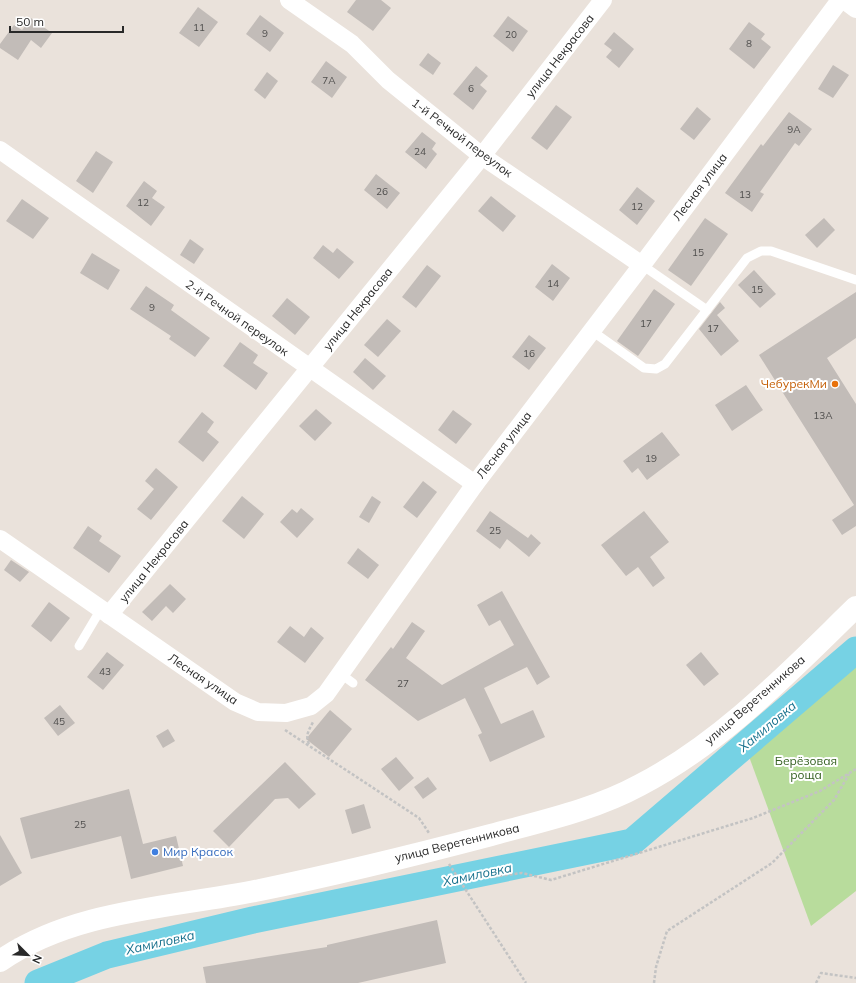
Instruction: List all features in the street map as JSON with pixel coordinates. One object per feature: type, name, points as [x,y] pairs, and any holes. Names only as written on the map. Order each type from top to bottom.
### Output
[{"type":"main road","name":"улица Веретенникова","points":[[0,960],[13,952],[62,930],[117,915],[259,891],[439,849],[584,810],[640,785],[693,752],[747,710],[801,661],[856,607]]},
{"type":"street","name":"1-й Речной переулок","points":[[290,0],[352,44],[388,80],[482,156],[642,265]]},
{"type":"street","name":"улица Некрасова","points":[[105,612],[310,369],[482,156],[603,0]]},
{"type":"street","name":"Лесная улица","points":[[0,539],[235,702],[258,712],[286,713],[311,706],[347,678],[475,484],[592,332],[840,0]]},
{"type":"street","points":[[844,0],[856,9]]},
{"type":"street","name":"2-й Речной переулок","points":[[0,150],[475,484]]},
{"type":"lane","points":[[592,332],[644,368],[656,369],[665,364],[747,258],[761,251],[771,251],[856,280]]},
{"type":"lane","points":[[642,265],[707,310]]},
{"type":"lane","points":[[79,646],[105,612]]},
{"type":"path","points":[[284,729],[419,818],[526,983]]},
{"type":"path","points":[[460,881],[522,872],[552,880],[752,818],[820,791],[856,769]]},
{"type":"path","points":[[654,983],[656,967],[667,931],[772,864],[834,800],[849,774]]},
{"type":"path","points":[[816,983],[821,974],[856,978]]},
{"type":"green space","name":"Берёзовая роща","points":[[856,651],[856,891],[811,926],[747,751]]},
{"type":"building","points":[[356,0],[381,0],[391,8],[373,31],[347,12]]},
{"type":"building","points":[[198,7],[218,22],[199,47],[179,33]]},
{"type":"building","points":[[260,15],[284,33],[270,52],[246,34]]},
{"type":"building","points":[[508,16],[528,31],[513,52],[493,36]]},
{"type":"building","points":[[31,18],[52,33],[41,48],[31,40],[18,60],[0,48],[0,44],[14,25],[22,30]]},
{"type":"building","points":[[749,22],[765,34],[761,39],[771,47],[754,69],[729,49]]},
{"type":"building","points":[[614,32],[634,49],[619,68],[606,57],[612,50],[604,44]]},
{"type":"building","points":[[428,53],[441,63],[433,75],[419,65]]},
{"type":"building","points":[[326,61],[347,77],[332,98],[311,82]]},
{"type":"building","points":[[833,65],[849,75],[833,98],[818,89]]},
{"type":"building","points":[[476,66],[488,76],[480,85],[487,91],[473,110],[453,94]]},
{"type":"building","points":[[267,72],[278,81],[265,99],[254,90]]},
{"type":"building","points":[[556,105],[572,117],[547,150],[531,138]]},
{"type":"building","points":[[697,107],[711,119],[694,140],[680,129]]},
{"type":"building","points":[[789,112],[812,129],[799,146],[795,143],[760,192],[764,194],[752,212],[725,193],[761,144],[763,146]]},
{"type":"building","points":[[422,132],[436,143],[432,149],[437,154],[426,169],[405,152]]},
{"type":"building","points":[[96,151],[113,162],[93,193],[76,181]]},
{"type":"building","points":[[376,174],[400,193],[387,209],[364,190]]},
{"type":"building","points":[[144,181],[157,191],[152,198],[165,207],[151,226],[126,206]]},
{"type":"building","points":[[637,187],[655,201],[637,225],[619,210]]},
{"type":"building","points":[[491,196],[516,216],[503,232],[478,211]]},
{"type":"building","points":[[22,199],[49,218],[33,239],[6,221]]},
{"type":"building","points":[[705,218],[728,234],[691,286],[668,270]]},
{"type":"building","points":[[824,218],[835,230],[817,248],[805,235]]},
{"type":"building","points":[[190,239],[204,249],[194,264],[180,255]]},
{"type":"building","points":[[323,245],[333,253],[337,248],[354,262],[339,279],[313,258]]},
{"type":"building","points":[[92,253],[120,270],[108,290],[80,273]]},
{"type":"building","points":[[552,264],[570,278],[553,301],[535,287]]},
{"type":"building","points":[[427,265],[441,276],[416,308],[402,297]]},
{"type":"building","points":[[754,270],[776,294],[760,308],[738,285]]},
{"type":"building","points":[[146,286],[174,305],[171,310],[210,338],[195,357],[169,339],[171,336],[130,309]]},
{"type":"building","points":[[654,289],[675,304],[638,356],[617,341]]},
{"type":"building","points":[[856,292],[856,338],[827,358],[856,404],[856,526],[842,535],[832,520],[854,505],[759,355]]},
{"type":"building","points":[[287,298],[310,317],[295,335],[272,316]]},
{"type":"building","points":[[720,302],[725,308],[717,315],[739,341],[721,356],[699,329]]},
{"type":"building","points":[[387,319],[401,331],[378,357],[364,345]]},
{"type":"building","points":[[529,335],[546,348],[529,370],[512,357]]},
{"type":"building","points":[[240,342],[258,355],[253,363],[268,373],[256,390],[223,366]]},
{"type":"building","points":[[365,358],[386,376],[373,390],[353,372]]},
{"type":"building","points":[[746,385],[763,410],[732,431],[715,405]]},
{"type":"building","points":[[316,409],[332,423],[315,441],[299,426]]},
{"type":"building","points":[[453,410],[472,424],[456,444],[438,430]]},
{"type":"building","points":[[202,412],[214,422],[207,432],[219,442],[203,462],[178,442]]},
{"type":"building","points":[[662,432],[680,455],[647,480],[638,468],[632,473],[623,461]]},
{"type":"building","points":[[156,468],[178,487],[151,520],[137,509],[154,489],[145,481]]},
{"type":"building","points":[[423,481],[437,492],[417,518],[403,507]]},
{"type":"building","points":[[242,496],[264,514],[244,539],[222,521]]},
{"type":"building","points":[[372,496],[381,502],[369,523],[359,517]]},
{"type":"building","points":[[301,508],[314,519],[297,538],[280,522],[292,509],[297,513]]},
{"type":"building","points":[[490,511],[528,538],[531,534],[541,543],[529,557],[507,539],[500,549],[476,531]]},
{"type":"building","points":[[644,511],[669,542],[650,557],[665,578],[653,587],[638,567],[626,576],[601,545]]},
{"type":"building","points":[[88,526],[102,536],[99,541],[121,556],[109,573],[73,548]]},
{"type":"building","points":[[358,548],[379,565],[368,579],[347,563]]},
{"type":"building","points":[[11,560],[29,572],[20,582],[4,570]]},
{"type":"building","points":[[170,584],[186,599],[173,613],[166,606],[152,621],[142,612]]},
{"type":"building","points":[[502,591],[550,677],[537,685],[527,667],[484,688],[501,724],[533,710],[545,737],[490,762],[478,735],[482,733],[465,698],[418,721],[365,680],[391,647],[393,649],[412,622],[425,631],[406,658],[442,685],[514,645],[500,620],[489,626],[477,605]]},
{"type":"building","points":[[49,602],[70,618],[51,642],[31,626]]},
{"type":"building","points":[[290,626],[304,637],[311,627],[324,638],[305,663],[277,642]]},
{"type":"building","points":[[107,652],[124,665],[103,690],[87,677]]},
{"type":"building","points":[[701,652],[719,674],[704,686],[686,665]]},
{"type":"building","points":[[60,705],[75,723],[58,736],[44,718]]},
{"type":"building","points":[[330,710],[352,729],[329,757],[306,739]]},
{"type":"building","points":[[168,729],[175,741],[163,748],[156,736]]},
{"type":"building","points":[[396,757],[414,778],[399,791],[381,769]]},
{"type":"building","points":[[285,762],[316,794],[299,809],[288,798],[275,799],[229,847],[213,831]]},
{"type":"building","points":[[428,777],[437,789],[423,799],[414,787]]},
{"type":"building","points":[[129,789],[143,844],[176,836],[183,866],[131,879],[121,836],[31,859],[20,818]]},
{"type":"building","points":[[364,804],[371,828],[352,834],[345,810]]},
{"type":"building","points":[[0,835],[22,873],[0,886]]},
{"type":"building","points":[[437,920],[446,963],[358,983],[206,983],[203,967],[327,947],[327,945]]},
{"type":"waterway","name":"Хамиловка","points":[[38,983],[107,955],[253,920],[632,842],[856,650]]},
{"type":"place","name":"ЧебурекМи","points":[[835,384]]},
{"type":"place","name":"Мир Красок","points":[[155,852]]}]
